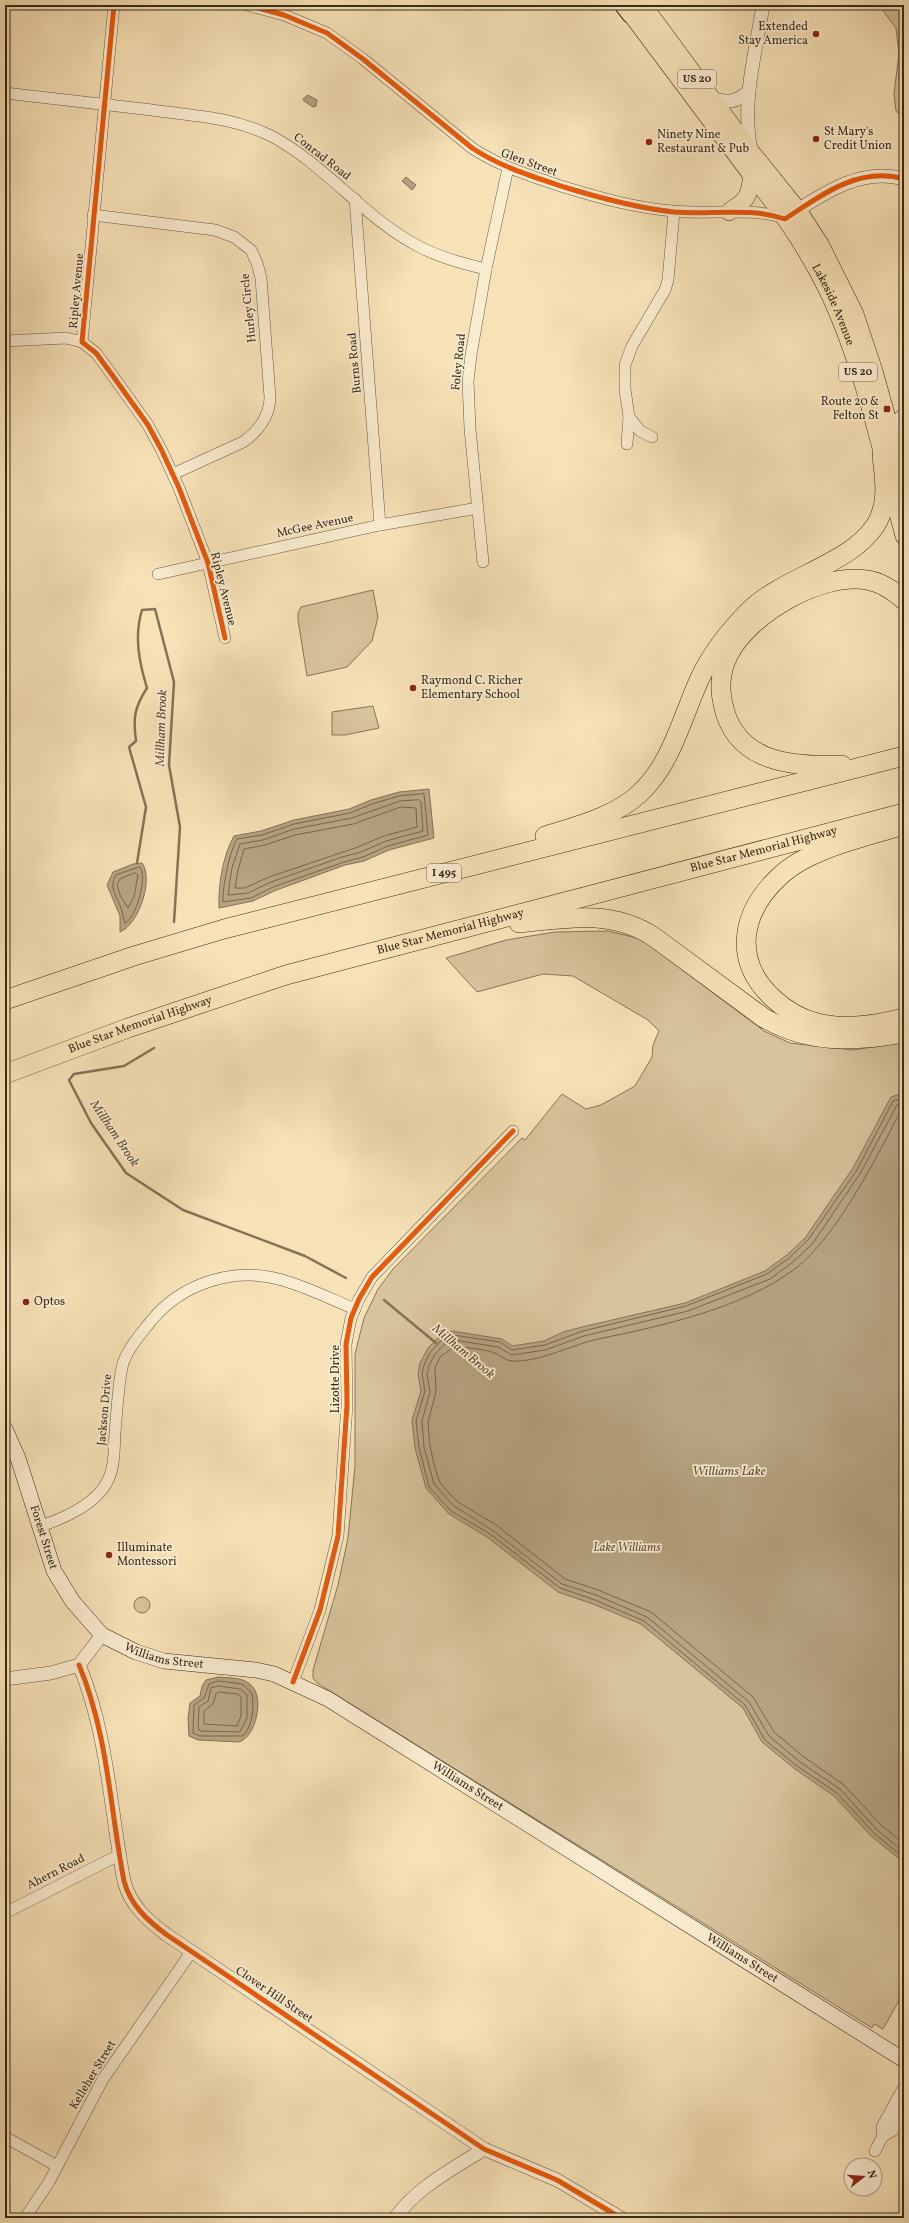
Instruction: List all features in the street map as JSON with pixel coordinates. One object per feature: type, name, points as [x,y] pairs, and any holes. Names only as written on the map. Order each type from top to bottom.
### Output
[{"type":"highway","points":[[375,891],[594,818],[621,806],[639,795],[666,758],[706,666],[727,635],[750,610],[765,597],[846,552],[872,531],[882,513],[895,460]]},
{"type":"highway","points":[[896,758],[822,765],[780,760],[755,752],[738,739],[729,723],[722,701],[721,681],[727,658],[743,634],[768,612],[796,596],[833,582],[868,580],[882,584],[904,600]]},
{"type":"highway","name":"I 495","points":[[5,1000],[172,944],[896,758]]},
{"type":"highway","name":"Blue Star Memorial Highway","points":[[5,1074],[233,991],[335,961],[904,813]]},
{"type":"highway","points":[[904,825],[805,859],[780,876],[759,900],[752,915],[746,942],[750,968],[757,981],[778,1003],[803,1018],[822,1024],[849,1026],[882,1023],[904,1018]]},
{"type":"highway","points":[[443,933],[565,918],[596,918],[623,921],[647,932],[764,1018],[780,1028],[798,1034],[836,1040],[864,1039],[904,1033]]},
{"type":"main road","name":"US 20","points":[[633,8],[711,98],[752,153],[791,214]]},
{"type":"main road","name":"US 20","points":[[633,8],[750,173],[791,214]]},
{"type":"main road","points":[[729,212],[744,200],[751,182],[752,177],[750,173]]},
{"type":"main road","name":"Lakeside Avenue","points":[[791,214],[820,244],[850,302],[874,371],[892,436],[904,536]]},
{"type":"main road","name":"Lakeside Avenue","points":[[791,214],[836,310],[857,368],[895,460],[904,478]]},
{"type":"main road","name":"Forest Street","points":[[5,1429],[18,1458],[51,1564],[61,1585],[83,1616],[102,1635]]},
{"type":"main road","name":"Williams Street","points":[[102,1635],[149,1657],[176,1662],[256,1670],[293,1682],[328,1699],[904,2060]]},
{"type":"street","name":"Ripley Avenue","points":[[114,5],[82,342],[96,353],[148,425],[172,474],[208,563],[225,638]]},
{"type":"street","name":"Glen Street","points":[[247,5],[284,15],[327,33],[362,59],[472,148],[508,168],[607,200],[674,212],[767,212],[791,214]]},
{"type":"street","points":[[752,153],[748,130],[749,91],[763,5]]},
{"type":"street","points":[[711,98],[733,102],[740,99],[749,91]]},
{"type":"street","name":"Conrad Road","points":[[5,93],[213,117],[252,128],[289,147],[390,227],[419,247],[435,254],[486,269]]},
{"type":"street","name":"Foley Road","points":[[483,562],[470,429],[468,386],[471,355],[486,269],[508,168]]},
{"type":"street","points":[[791,214],[836,188],[863,177],[888,176],[904,180]]},
{"type":"street","name":"Burns Road","points":[[355,199],[380,525]]},
{"type":"street","points":[[627,444],[629,417],[624,389],[625,364],[632,346],[665,290],[668,280],[674,212]]},
{"type":"street","name":"Hurley Circle","points":[[94,215],[193,226],[227,233],[251,250],[260,270],[270,397],[266,416],[253,435],[243,442],[172,474]]},
{"type":"street","points":[[5,341],[66,338],[82,342]]},
{"type":"street","points":[[892,436],[896,423],[904,414]]},
{"type":"street","points":[[629,417],[640,431],[652,438]]},
{"type":"street","name":"McGee Avenue","points":[[158,574],[380,525],[478,508]]},
{"type":"street","name":"Lizotte Drive","points":[[293,1682],[320,1610],[338,1536],[347,1405],[346,1344],[355,1309],[372,1277],[513,1131]]},
{"type":"street","name":"Jackson Drive","points":[[40,1526],[55,1522],[88,1502],[100,1493],[108,1480],[113,1464],[118,1389],[123,1364],[137,1338],[157,1314],[176,1298],[194,1287],[212,1280],[234,1275],[255,1275],[282,1280],[355,1309]]},
{"type":"street","points":[[5,1679],[51,1674],[80,1665],[102,1635]]},
{"type":"street","name":"Clover Hill Street","points":[[80,1665],[89,1689],[106,1764],[119,1855],[126,1890],[134,1904],[158,1928],[484,2149],[557,2180],[615,2216]]},
{"type":"street","name":"Ahern Road","points":[[5,1913],[119,1855]]},
{"type":"street","name":"Kelleher Street","points":[[25,2218],[57,2166],[103,2079],[192,1951]]},
{"type":"street","points":[[883,2136],[882,2127],[904,2087]]},
{"type":"street","points":[[875,2151],[883,2136],[892,2131],[904,2109]]},
{"type":"street","points":[[5,2137],[57,2166]]},
{"type":"street","points":[[396,2218],[405,2204],[434,2181],[484,2149]]},
{"type":"green space","points":[[879,5],[895,5],[904,13],[904,118],[896,111],[894,94],[899,53],[896,28]]},
{"type":"green space","points":[[373,590],[378,617],[372,641],[347,667],[307,676],[298,620],[298,613],[301,607]]},
{"type":"green space","points":[[373,706],[379,728],[345,735],[332,735],[332,712]]},
{"type":"green space","name":"Lake Williams","points":[[608,931],[641,939],[764,1031],[790,1043],[853,1050],[904,1042],[904,1992],[883,2029],[874,2024],[872,2028],[317,1683],[313,1678],[313,1670],[338,1585],[348,1538],[355,1466],[355,1354],[364,1318],[378,1289],[393,1269],[522,1138],[525,1140],[562,1094],[586,1109],[601,1105],[635,1086],[652,1057],[653,1045],[659,1031],[648,1020],[573,976],[543,974],[477,992],[446,958],[506,940],[555,932]]},
{"type":"green space","points":[[142,1597],[149,1602],[150,1605],[145,1612],[142,1613],[135,1608],[134,1605],[139,1598]]},
{"type":"water","points":[[308,95],[317,100],[316,106],[313,107],[304,101],[303,99]]},
{"type":"water","points":[[406,177],[416,185],[412,190],[402,181]]},
{"type":"water","points":[[429,789],[434,838],[389,850],[364,861],[345,865],[274,891],[253,901],[219,908],[219,890],[222,870],[227,852],[234,836],[261,831],[294,820],[349,809],[371,800],[399,792]]},
{"type":"water","points":[[142,863],[145,870],[146,879],[143,900],[133,920],[120,932],[120,916],[107,885],[113,872],[133,864]]},
{"type":"water","name":"Williams Lake","points":[[904,1093],[904,1868],[901,1860],[871,1836],[834,1796],[795,1769],[762,1742],[743,1708],[641,1624],[593,1604],[558,1592],[487,1537],[449,1514],[426,1488],[415,1448],[412,1420],[421,1391],[418,1374],[420,1363],[428,1348],[440,1336],[452,1331],[502,1339],[512,1346],[544,1341],[563,1332],[685,1303],[765,1271],[787,1255],[805,1238],[853,1168],[891,1097]]},
{"type":"water","points":[[218,1677],[236,1678],[248,1682],[255,1691],[258,1707],[257,1716],[250,1733],[245,1739],[239,1742],[198,1740],[189,1736],[188,1718],[190,1703],[200,1696],[202,1686],[206,1680]]},
{"type":"waterway","name":"Millham Brook","points":[[137,863],[146,807],[129,747],[136,741],[135,719],[137,707],[147,688],[138,649],[138,630],[142,610],[155,609],[174,682],[169,765],[180,827],[174,922]]},
{"type":"waterway","name":"Millham Brook","points":[[154,1048],[124,1066],[74,1074],[69,1080],[91,1123],[126,1173],[183,1210],[305,1256],[346,1278]]},
{"type":"waterway","name":"Millham Brook","points":[[384,1300],[436,1343]]},
{"type":"cycle path","points":[[114,5],[82,342],[96,353],[110,372],[148,425],[162,451],[179,488],[208,563],[225,638]]},
{"type":"cycle path","points":[[247,5],[284,15],[327,33],[363,59],[472,148],[494,161],[528,175],[605,199],[646,208],[674,212],[744,212],[771,215],[785,219],[812,201],[841,185],[871,176],[887,176],[904,179]]},
{"type":"cycle path","points":[[293,1682],[320,1610],[338,1536],[347,1405],[346,1344],[351,1318],[359,1299],[372,1277],[513,1131]]},
{"type":"cycle path","points":[[79,1665],[89,1691],[102,1745],[124,1881],[131,1898],[141,1912],[167,1935],[484,2149],[557,2180],[621,2218]]},
{"type":"place","name":"Extended Stay America","points":[[816,34]]},
{"type":"place","name":"St Mary's Credit Union","points":[[816,139]]},
{"type":"place","name":"Ninety Nine Restaurant & Pub","points":[[649,142]]},
{"type":"place","name":"Route 20 & Felton St","points":[[887,409]]},
{"type":"place","name":"Raymond C. Richer Elementary School","points":[[413,688]]},
{"type":"place","name":"Optos","points":[[26,1302]]},
{"type":"place","name":"Illuminate Montessori","points":[[109,1555]]}]
